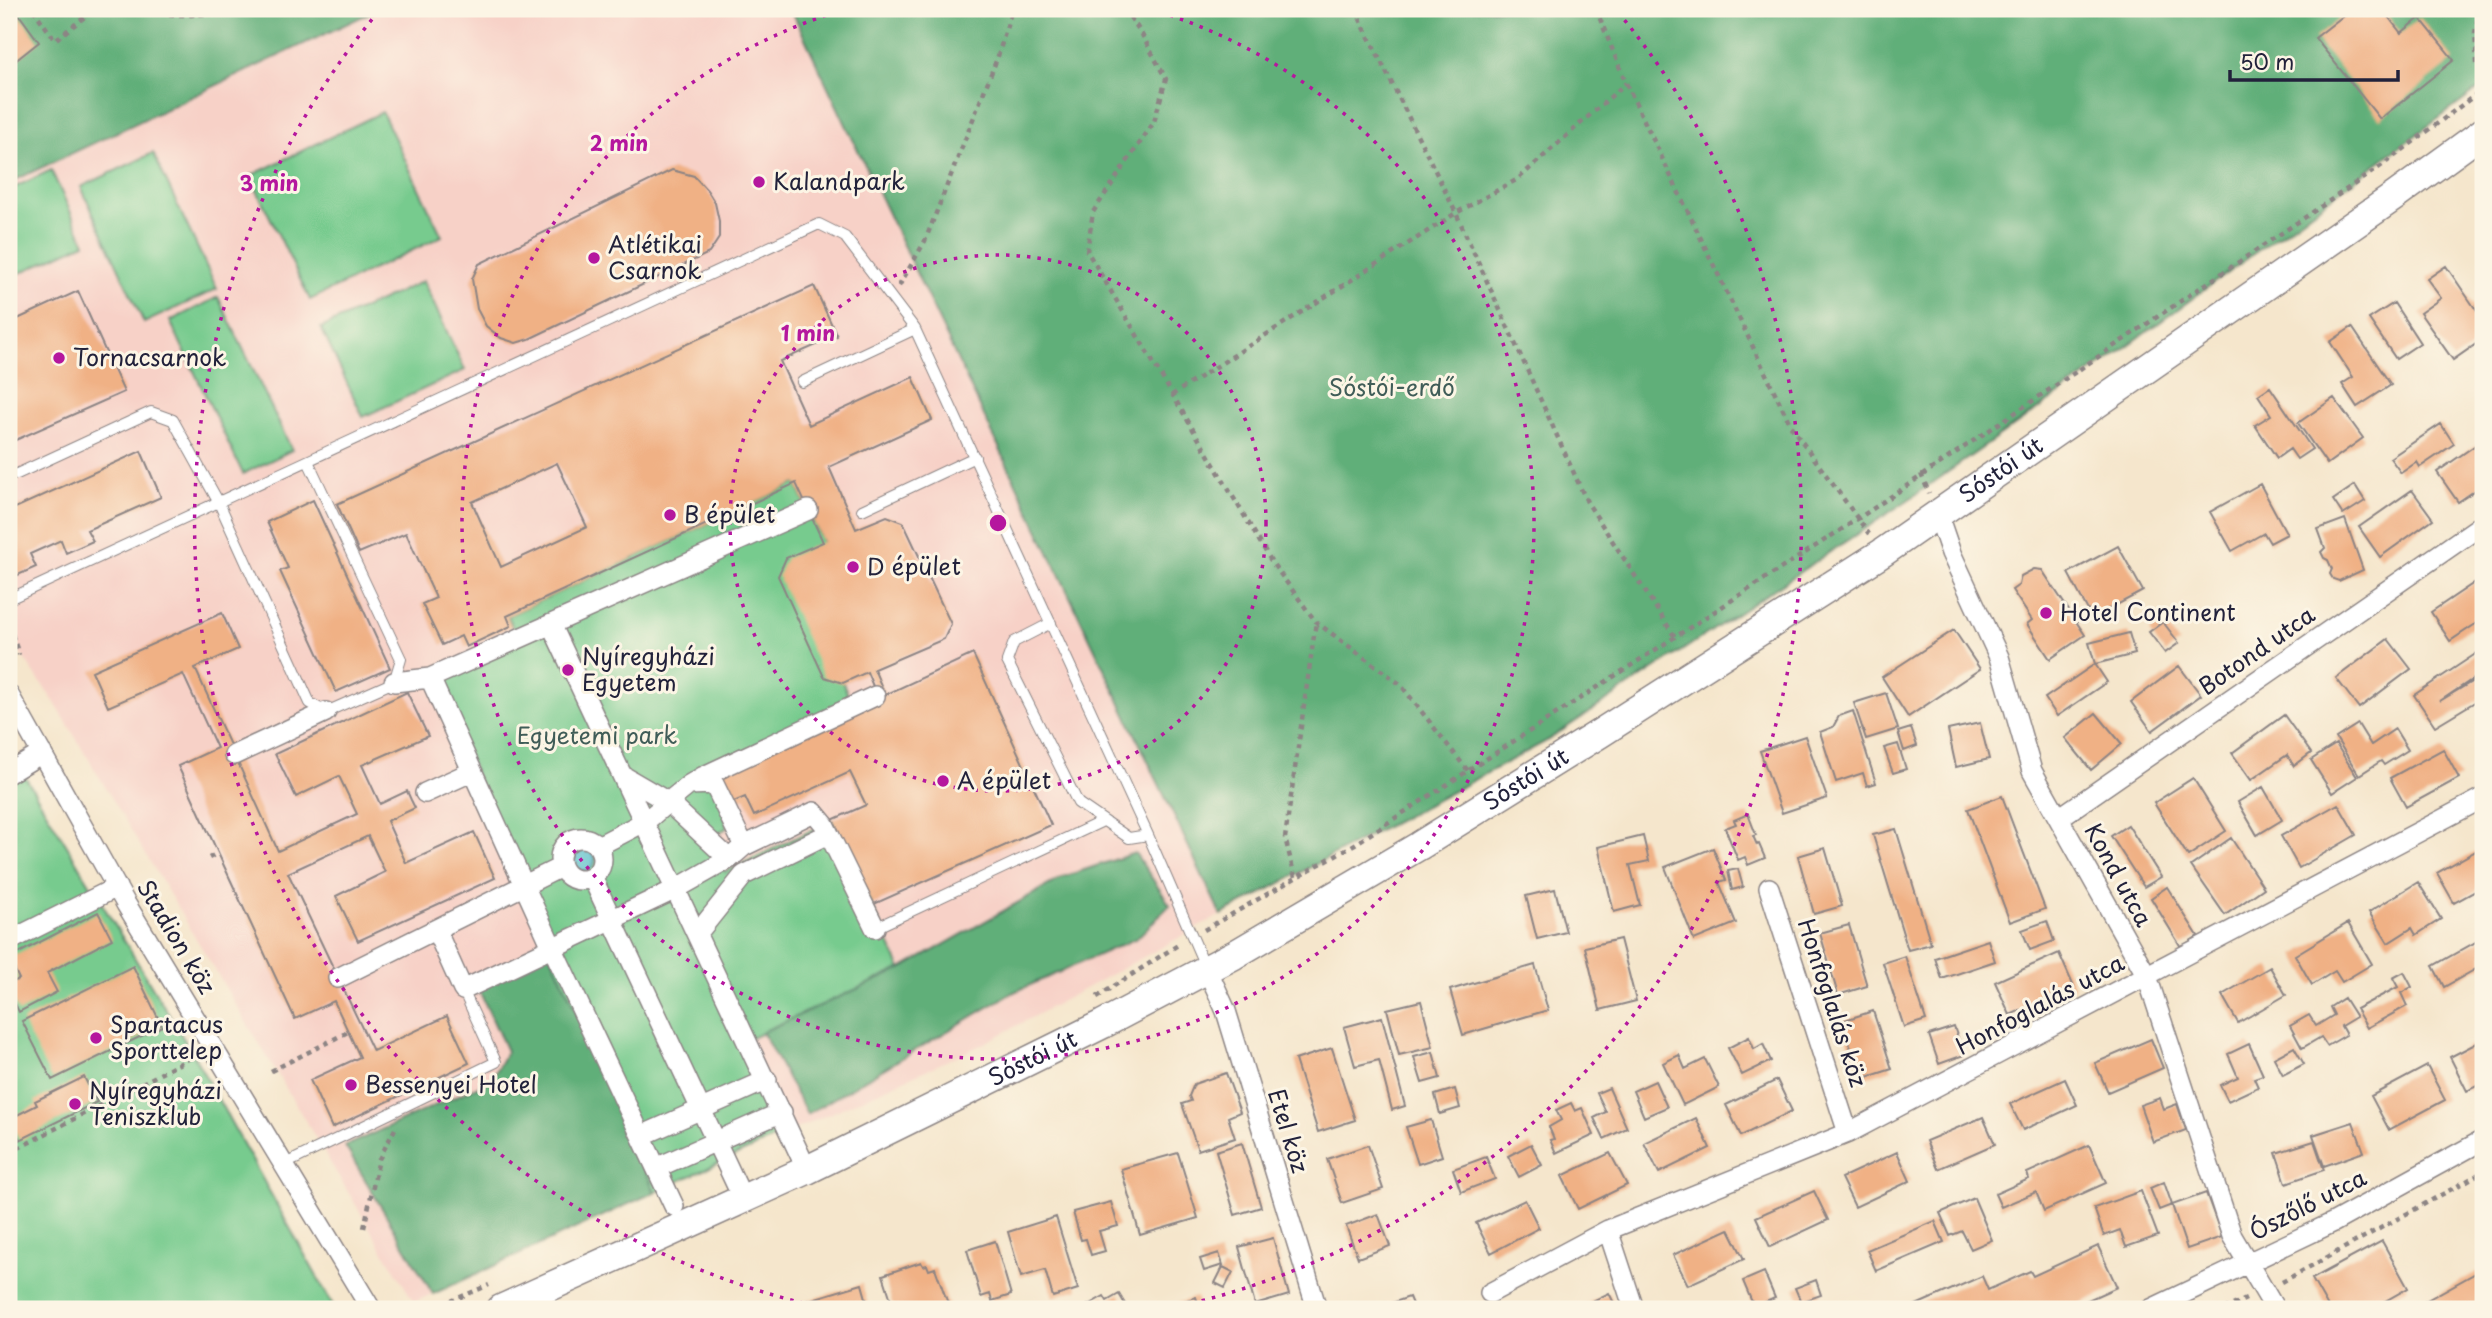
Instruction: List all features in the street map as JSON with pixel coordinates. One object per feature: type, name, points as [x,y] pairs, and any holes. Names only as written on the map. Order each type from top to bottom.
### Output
[{"type":"main road","name":"Sóstói út","points":[[498,1296],[743,1199],[807,1170],[1207,970],[1441,832],[1882,553],[2483,132]]},
{"type":"street","points":[[394,682],[430,678],[808,510]]},
{"type":"street","name":"Kond utca","points":[[1938,515],[1951,553],[1999,657],[2032,771],[2147,976],[2232,1236],[2275,1309]]},
{"type":"street","name":"Botond utca","points":[[2059,818],[2483,524]]},
{"type":"street","points":[[551,624],[646,821],[807,1170]]},
{"type":"street","points":[[430,678],[524,887],[674,1206]]},
{"type":"street","name":"Stadion köz","points":[[9,695],[117,887],[371,1309]]},
{"type":"street","points":[[598,846],[646,821],[704,776],[875,696]]},
{"type":"street","points":[[234,755],[326,712]]},
{"type":"street","points":[[9,773],[42,753]]},
{"type":"street","points":[[425,793],[471,772]]},
{"type":"street","points":[[625,777],[668,802],[736,852]]},
{"type":"street","points":[[689,785],[714,784],[736,852],[747,873]]},
{"type":"street","name":"Honfoglalás utca","points":[[1490,1293],[1608,1230],[1848,1133],[2483,798]]},
{"type":"street","points":[[436,930],[463,990],[676,889],[736,852],[814,812],[828,834],[875,928]]},
{"type":"street","points":[[697,934],[747,873],[828,834]]},
{"type":"street","points":[[580,837],[587,838],[598,846],[603,859],[592,877],[578,880],[565,873],[561,867],[560,854],[567,842],[580,837]]},
{"type":"street","points":[[338,978],[561,867]]},
{"type":"street","points":[[592,877],[743,1199]]},
{"type":"street","points":[[9,941],[117,887]]},
{"type":"street","name":"Honfoglalás köz","points":[[1769,888],[1848,1133]]},
{"type":"street","name":"Etel köz","points":[[1207,970],[1226,1011],[1317,1309]]},
{"type":"street","points":[[641,1136],[767,1080]]},
{"type":"street","points":[[656,1168],[782,1112]]},
{"type":"street","name":"Ószőlő utca","points":[[2151,1309],[2334,1222],[2483,1140]]},
{"type":"street","points":[[1608,1230],[1634,1309]]},
{"type":"lane","points":[[9,599],[819,224],[845,237],[915,329],[1148,835],[1207,970]]},
{"type":"lane","points":[[802,382],[915,329]]},
{"type":"lane","points":[[17,474],[151,412],[173,420],[219,503],[310,703],[326,712],[394,682],[401,659],[308,461]]},
{"type":"lane","points":[[862,510],[975,457]]},
{"type":"lane","points":[[1051,623],[1014,642],[1007,661],[1078,803],[1129,838],[1148,835]]},
{"type":"lane","points":[[875,928],[1103,821]]},
{"type":"lane","points":[[283,1165],[496,1062],[463,990]]},
{"type":"path","points":[[32,9],[55,40],[95,9]]},
{"type":"path","points":[[150,9],[160,14],[214,14],[231,9]]},
{"type":"path","points":[[892,299],[925,241],[999,56],[1012,9]]},
{"type":"path","points":[[1124,9],[1140,31],[1166,79],[1154,122],[1093,212],[1087,251],[1273,564],[1316,622],[1400,684],[1468,771]]},
{"type":"path","points":[[1355,9],[1457,213],[1587,502],[1675,636]]},
{"type":"path","points":[[1596,9],[1626,83],[1792,428],[1882,553]]},
{"type":"path","points":[[2477,64],[2475,33],[2479,9]]},
{"type":"path","points":[[1172,395],[1457,213],[1518,179],[1626,83]]},
{"type":"path","points":[[1089,1002],[1192,936],[1355,845],[1859,518],[2384,163],[2483,89]]},
{"type":"path","points":[[1295,877],[1284,838],[1316,622]]},
{"type":"path","points":[[9,625],[19,655]]},
{"type":"path","points":[[209,858],[218,853]]},
{"type":"path","points":[[271,1071],[348,1032]]},
{"type":"path","points":[[9,1153],[194,1056]]},
{"type":"path","points":[[364,1228],[379,1159],[407,1105]]},
{"type":"path","points":[[2224,1309],[2265,1290],[2483,1172]]},
{"type":"path","points":[[432,1309],[498,1296]]},
{"type":"shaded area","name":"Nyíregyházi Egyetem","points":[[378,9],[791,9],[1221,915],[981,1045],[414,1302],[55,703],[9,637],[9,183]]},
{"type":"green space","points":[[9,9],[378,9],[9,183]]},
{"type":"green space","name":"Sóstói-erdő","points":[[791,9],[2483,9],[2483,86],[2111,358],[1908,500],[1545,742],[1221,915]]},
{"type":"green space","points":[[382,112],[442,236],[310,300],[250,176]]},
{"type":"green space","points":[[153,153],[217,289],[144,323],[81,187]]},
{"type":"green space","points":[[51,170],[85,243],[9,278],[9,190]]},
{"type":"green space","points":[[423,281],[465,370],[363,417],[321,328]]},
{"type":"green space","points":[[218,297],[292,450],[243,474],[170,321]]},
{"type":"green space","name":"Egyetemi park","points":[[796,483],[823,542],[843,683],[854,709],[717,773],[727,828],[707,839],[725,872],[832,820],[901,969],[747,1040],[790,1131],[655,1192],[549,950],[436,680],[518,639],[507,616]]},
{"type":"green space","name":"Spartacus Sporttelep","points":[[9,750],[194,1056],[335,1309],[9,1309]]},
{"type":"green space","points":[[1135,853],[1170,905],[1137,938],[1012,993],[807,1114],[762,1032],[901,969],[1063,877]]},
{"type":"green space","points":[[549,950],[655,1192],[433,1294],[345,1146],[490,1081],[507,1051],[477,986]]},
{"type":"water","points":[[582,846],[591,850],[595,859],[591,868],[582,872],[573,868],[569,859],[573,850]]},
{"type":"building","points":[[2352,9],[2382,9],[2401,33],[2420,18],[2454,60],[2380,119],[2315,38]]},
{"type":"building","points":[[18,13],[39,42],[9,66],[9,20]]},
{"type":"building","name":"Atlétikai Csarnok","points":[[672,170],[694,176],[715,203],[719,238],[709,253],[529,339],[516,343],[501,338],[486,326],[477,309],[472,279],[479,264]]},
{"type":"building","points":[[2446,266],[2483,320],[2483,348],[2479,342],[2453,360],[2420,313],[2441,298],[2427,279]]},
{"type":"building","points":[[814,286],[837,336],[780,361],[809,425],[913,377],[932,420],[829,467],[856,529],[887,516],[903,522],[951,624],[944,639],[874,669],[885,695],[973,654],[1051,825],[872,905],[832,820],[866,805],[850,772],[754,816],[745,797],[729,804],[716,774],[878,698],[867,672],[843,683],[824,677],[778,576],[786,558],[823,542],[796,483],[507,616],[511,626],[466,647],[461,636],[442,645],[422,604],[436,598],[406,533],[359,553],[337,504]],"holes":[[[557,463],[587,527],[501,567],[472,502]]]},
{"type":"building","name":"Tornacsarnok","points":[[78,291],[124,392],[9,443],[9,323]]},
{"type":"building","points":[[2394,303],[2420,343],[2396,359],[2369,319]]},
{"type":"building","points":[[2352,327],[2391,385],[2357,407],[2342,384],[2353,377],[2330,342]]},
{"type":"building","points":[[2270,387],[2312,449],[2297,459],[2290,449],[2277,458],[2255,425],[2271,415],[2258,395]]},
{"type":"building","points":[[2334,398],[2363,438],[2327,464],[2298,423]]},
{"type":"building","points":[[2441,424],[2454,444],[2420,467],[2417,462],[2401,473],[2390,458]]},
{"type":"building","points":[[2483,440],[2483,485],[2458,502],[2437,472]]},
{"type":"building","points":[[141,451],[161,497],[87,530],[93,541],[66,553],[61,540],[30,554],[36,567],[9,579],[9,505],[11,510]]},
{"type":"building","points":[[2260,484],[2287,534],[2270,543],[2264,533],[2232,551],[2210,512]]},
{"type":"building","points":[[2355,485],[2365,501],[2343,515],[2333,500]]},
{"type":"building","points":[[2412,490],[2433,519],[2380,557],[2359,527]]},
{"type":"building","points":[[313,500],[390,668],[336,692],[280,571],[288,568],[267,522]]},
{"type":"building","points":[[2345,519],[2363,570],[2339,581],[2333,579],[2328,560],[2321,552],[2325,548],[2318,529]]},
{"type":"building","points":[[2118,546],[2143,591],[2092,618],[2068,573]]},
{"type":"building","points":[[2034,569],[2042,570],[2085,635],[2050,659],[2027,624],[2032,620],[2012,590],[2019,585],[2021,576]]},
{"type":"building","points":[[2480,579],[2483,584],[2483,619],[2450,641],[2431,612]]},
{"type":"building","points":[[222,613],[238,649],[195,668],[278,851],[357,814],[339,776],[296,797],[275,754],[407,692],[428,736],[362,765],[380,804],[407,791],[415,808],[387,821],[406,863],[474,832],[495,878],[358,941],[336,896],[385,872],[368,836],[288,873],[373,1051],[447,1016],[469,1063],[332,1128],[310,1080],[360,1057],[334,1001],[295,1019],[218,853],[178,766],[217,748],[183,674],[108,707],[92,671]]},
{"type":"building","points":[[2163,622],[2179,643],[2165,653],[2149,632]]},
{"type":"building","points":[[1954,630],[1980,669],[1908,717],[1882,677]]},
{"type":"building","points":[[2129,633],[2135,654],[2095,664],[2089,643]]},
{"type":"building","points":[[2388,639],[2411,669],[2359,708],[2336,678]]},
{"type":"building","points":[[2483,649],[2483,672],[2440,701],[2483,675],[2483,697],[2435,726],[2414,695]]},
{"type":"building","points":[[2095,664],[2107,682],[2057,716],[2045,698]]},
{"type":"building","points":[[2179,666],[2201,695],[2152,731],[2131,702]]},
{"type":"building","points":[[1886,693],[1898,729],[1866,739],[1854,703]]},
{"type":"building","points":[[1853,711],[1876,783],[1867,786],[1863,773],[1836,782],[1820,732],[1833,727],[1839,716]]},
{"type":"building","points":[[2096,713],[2122,744],[2091,770],[2065,738]]},
{"type":"building","points":[[2284,715],[2311,753],[2294,766],[2287,755],[2251,780],[2232,753]]},
{"type":"building","points":[[1980,723],[1989,759],[1956,767],[1948,730]]},
{"type":"building","points":[[2358,724],[2371,745],[2395,729],[2408,750],[2384,765],[2381,761],[2359,775],[2336,738]]},
{"type":"building","points":[[1911,728],[1917,746],[1904,751],[1898,732]]},
{"type":"building","points":[[1805,736],[1827,798],[1782,813],[1760,751]]},
{"type":"building","points":[[1898,744],[1906,769],[1893,773],[1884,748]]},
{"type":"building","points":[[2336,744],[2357,777],[2332,793],[2311,760]]},
{"type":"building","points":[[2443,749],[2459,778],[2406,807],[2390,778]]},
{"type":"building","points":[[2193,778],[2226,831],[2188,856],[2154,803]]},
{"type":"building","points":[[2263,787],[2282,820],[2257,835],[2238,802]]},
{"type":"building","points":[[2002,796],[2045,909],[2010,922],[1968,809]]},
{"type":"building","points":[[2338,804],[2356,835],[2299,868],[2281,836]]},
{"type":"building","points":[[1748,814],[1756,835],[1753,836],[1765,858],[1748,865],[1745,857],[1738,860],[1725,828],[1736,824],[1734,820]]},
{"type":"building","points":[[2128,825],[2161,877],[2144,887],[2111,836]]},
{"type":"building","points":[[1896,829],[1931,944],[1908,950],[1873,835]]},
{"type":"building","points":[[1643,836],[1649,861],[1630,865],[1640,905],[1614,912],[1598,847]]},
{"type":"building","points":[[2231,838],[2264,888],[2225,915],[2191,866]]},
{"type":"building","points":[[2483,847],[2483,887],[2454,903],[2437,873]]},
{"type":"building","points":[[1713,848],[1726,880],[1719,882],[1736,923],[1694,940],[1665,867]]},
{"type":"building","points":[[1825,848],[1842,906],[1814,914],[1798,856]]},
{"type":"building","points":[[1738,869],[1743,887],[1732,890],[1728,871]]},
{"type":"building","points":[[2418,882],[2441,919],[2416,935],[2412,928],[2388,943],[2369,912]]},
{"type":"building","points":[[2167,887],[2198,936],[2181,947],[2151,898]]},
{"type":"building","points":[[1555,889],[1566,932],[1537,939],[1526,896]]},
{"type":"building","points":[[98,912],[112,939],[47,973],[57,992],[19,1012],[9,992],[9,984],[19,979],[9,958]]},
{"type":"building","points":[[2047,921],[2054,941],[2030,950],[2022,930]]},
{"type":"building","points":[[2348,923],[2372,964],[2342,982],[2335,971],[2312,985],[2295,955]]},
{"type":"building","points":[[1849,925],[1867,986],[1838,995],[1820,933]]},
{"type":"building","points":[[2483,938],[2483,965],[2444,987],[2433,966]]},
{"type":"building","points":[[1620,939],[1636,1001],[1600,1010],[1585,947]]},
{"type":"building","points":[[1988,940],[1995,961],[1942,979],[1935,958]]},
{"type":"building","points":[[2059,953],[2074,987],[2010,1015],[1995,982]]},
{"type":"building","points":[[1905,956],[1926,1020],[1904,1027],[1883,963]]},
{"type":"building","points":[[1535,965],[1548,1010],[1463,1035],[1450,990]]},
{"type":"building","points":[[133,966],[162,1026],[52,1080],[22,1021]]},
{"type":"building","points":[[2270,967],[2286,995],[2238,1023],[2222,995]]},
{"type":"building","points":[[2404,972],[2412,987],[2401,993],[2407,1006],[2367,1028],[2356,1009],[2398,987],[2393,978]]},
{"type":"building","points":[[2344,998],[2356,1017],[2341,1026],[2346,1035],[2327,1046],[2321,1037],[2302,1048],[2290,1026],[2309,1015],[2316,1026],[2334,1015],[2330,1007]]},
{"type":"building","points":[[1421,1001],[1433,1047],[1399,1055],[1387,1009]]},
{"type":"building","points":[[1873,1011],[1892,1069],[1861,1079],[1842,1021]]},
{"type":"building","points":[[1382,1017],[1405,1106],[1392,1110],[1379,1060],[1355,1066],[1344,1027]]},
{"type":"building","points":[[1954,1027],[1964,1055],[1939,1064],[1929,1035]]},
{"type":"building","points":[[1749,1037],[1754,1049],[1763,1044],[1771,1061],[1742,1075],[1728,1048]]},
{"type":"building","points":[[2151,1039],[2163,1068],[2108,1092],[2095,1063]]},
{"type":"building","points":[[2483,1040],[2483,1083],[2467,1091],[2450,1057]]},
{"type":"building","points":[[2249,1044],[2263,1075],[2254,1078],[2258,1087],[2228,1101],[2220,1085],[2238,1077],[2228,1054]]},
{"type":"building","points":[[2294,1047],[2304,1064],[2283,1075],[2274,1058]]},
{"type":"building","points":[[1332,1048],[1355,1120],[1318,1132],[1295,1060]]},
{"type":"building","points":[[1433,1052],[1440,1078],[1422,1083],[1414,1057]]},
{"type":"building","points":[[1679,1055],[1685,1069],[1705,1059],[1719,1087],[1683,1105],[1663,1063]]},
{"type":"building","points":[[2427,1066],[2445,1100],[2389,1130],[2371,1096]]},
{"type":"building","points":[[1226,1073],[1240,1112],[1228,1117],[1235,1138],[1198,1150],[1182,1104],[1191,1101],[1189,1096],[1194,1084]]},
{"type":"building","points":[[84,1077],[97,1102],[20,1140],[9,1119],[37,1105],[35,1101]]},
{"type":"building","points":[[2065,1079],[2077,1105],[2023,1130],[2010,1104]]},
{"type":"building","points":[[1777,1080],[1792,1111],[1741,1136],[1726,1105]]},
{"type":"building","points":[[1655,1081],[1667,1107],[1644,1117],[1633,1091]]},
{"type":"building","points":[[1609,1088],[1627,1128],[1604,1139],[1594,1118],[1606,1112],[1597,1093]]},
{"type":"building","points":[[1455,1089],[1460,1108],[1440,1114],[1435,1095]]},
{"type":"building","points":[[2160,1098],[2164,1109],[2177,1104],[2186,1130],[2153,1142],[2140,1105]]},
{"type":"building","points":[[1571,1103],[1575,1111],[1582,1108],[1594,1135],[1556,1153],[1550,1140],[1554,1139],[1549,1127],[1561,1120],[1556,1110]]},
{"type":"building","points":[[1983,1117],[1995,1144],[1938,1169],[1926,1141]]},
{"type":"building","points":[[1696,1118],[1710,1148],[1659,1173],[1644,1143]]},
{"type":"building","points":[[1431,1120],[1442,1156],[1418,1164],[1406,1127]]},
{"type":"building","points":[[2353,1122],[2364,1152],[2324,1166],[2313,1135]]},
{"type":"building","points":[[2314,1141],[2324,1170],[2286,1183],[2276,1153]]},
{"type":"building","points":[[1242,1143],[1261,1207],[1235,1215],[1216,1151]]},
{"type":"building","points":[[1531,1144],[1542,1165],[1519,1177],[1508,1156]]},
{"type":"building","points":[[1368,1145],[1383,1189],[1342,1203],[1327,1159]]},
{"type":"building","points":[[2089,1145],[2106,1183],[2044,1211],[2036,1192],[2001,1207],[1995,1194],[2029,1179],[2027,1173]]},
{"type":"building","points":[[1897,1152],[1910,1181],[1855,1207],[1841,1178]]},
{"type":"building","points":[[1178,1153],[1198,1218],[1140,1235],[1121,1169]]},
{"type":"building","points":[[1610,1153],[1627,1185],[1578,1209],[1562,1176]]},
{"type":"building","points":[[1486,1157],[1495,1179],[1461,1192],[1453,1169]]},
{"type":"building","points":[[2164,1182],[2172,1205],[2159,1210],[2150,1188]]},
{"type":"building","points":[[1814,1191],[1828,1220],[1770,1247],[1756,1217]]},
{"type":"building","points":[[2141,1191],[2158,1236],[2126,1247],[2120,1230],[2104,1236],[2094,1208]]},
{"type":"building","points":[[2206,1193],[2222,1237],[2187,1249],[2172,1205]]},
{"type":"building","points":[[1974,1198],[1992,1240],[1971,1249],[1962,1231],[1950,1236],[1940,1213]]},
{"type":"building","points":[[1525,1200],[1539,1228],[1491,1253],[1476,1223]]},
{"type":"building","points":[[1111,1202],[1118,1226],[1099,1231],[1105,1251],[1091,1255],[1086,1239],[1081,1240],[1073,1212]]},
{"type":"building","points":[[1378,1214],[1390,1246],[1358,1258],[1346,1226]]},
{"type":"building","points":[[1056,1217],[1078,1289],[1053,1297],[1045,1270],[1021,1277],[1008,1232]]},
{"type":"building","points":[[1935,1221],[1944,1242],[1876,1271],[1867,1250]]},
{"type":"building","points":[[1729,1229],[1744,1259],[1688,1285],[1673,1255]]},
{"type":"building","points":[[1273,1238],[1289,1295],[1255,1305],[1239,1247]]},
{"type":"building","points":[[995,1241],[1011,1295],[992,1301],[990,1294],[981,1297],[967,1250]]},
{"type":"building","points":[[2382,1241],[2408,1288],[2371,1309],[2329,1309],[2312,1279]]},
{"type":"building","points":[[2098,1246],[2117,1287],[2068,1309],[2048,1309],[2045,1303],[2032,1309],[1907,1309],[1982,1276],[1988,1290],[2030,1271],[2033,1276]]},
{"type":"building","points":[[1219,1253],[1223,1265],[1204,1271],[1200,1259]]},
{"type":"building","points":[[921,1262],[923,1266],[927,1265],[929,1270],[935,1268],[950,1309],[894,1309],[883,1275]]},
{"type":"building","points":[[1223,1267],[1233,1272],[1225,1288],[1215,1283]]},
{"type":"building","points":[[2483,1269],[2483,1309],[2411,1309]]},
{"type":"building","points":[[1764,1272],[1775,1298],[1754,1307],[1743,1281]]},
{"type":"building","points":[[1816,1280],[1821,1295],[1801,1302],[1795,1288]]},
{"type":"building","points":[[862,1284],[869,1309],[794,1309],[792,1305]]},
{"type":"building","points":[[1609,1293],[1617,1309],[1576,1309]]},
{"type":"building","points":[[1119,1294],[1128,1309],[1081,1309],[1104,1296],[1107,1301]]},
{"type":"building","points":[[1196,1297],[1200,1309],[1174,1309],[1172,1305]]},
{"type":"building","points":[[1409,1297],[1414,1309],[1375,1309]]},
{"type":"place","name":"Kalandpark","points":[[759,182]]},
{"type":"place","name":"Atlétikai Csarnok","points":[[594,258]]},
{"type":"place","name":"Tornacsarnok","points":[[59,358]]},
{"type":"place","name":"B épület","points":[[670,515]]},
{"type":"place","name":"D épület","points":[[853,567]]},
{"type":"place","name":"Hotel Continent","points":[[2046,613]]},
{"type":"place","name":"Nyíregyházi Egyetem","points":[[568,670]]},
{"type":"place","name":"A épület","points":[[943,781]]},
{"type":"place","name":"Spartacus Sporttelep","points":[[96,1038]]},
{"type":"place","name":"Bessenyei Hotel","points":[[351,1085]]},
{"type":"place","name":"Nyíregyházi Teniszklub","points":[[75,1104]]}]
